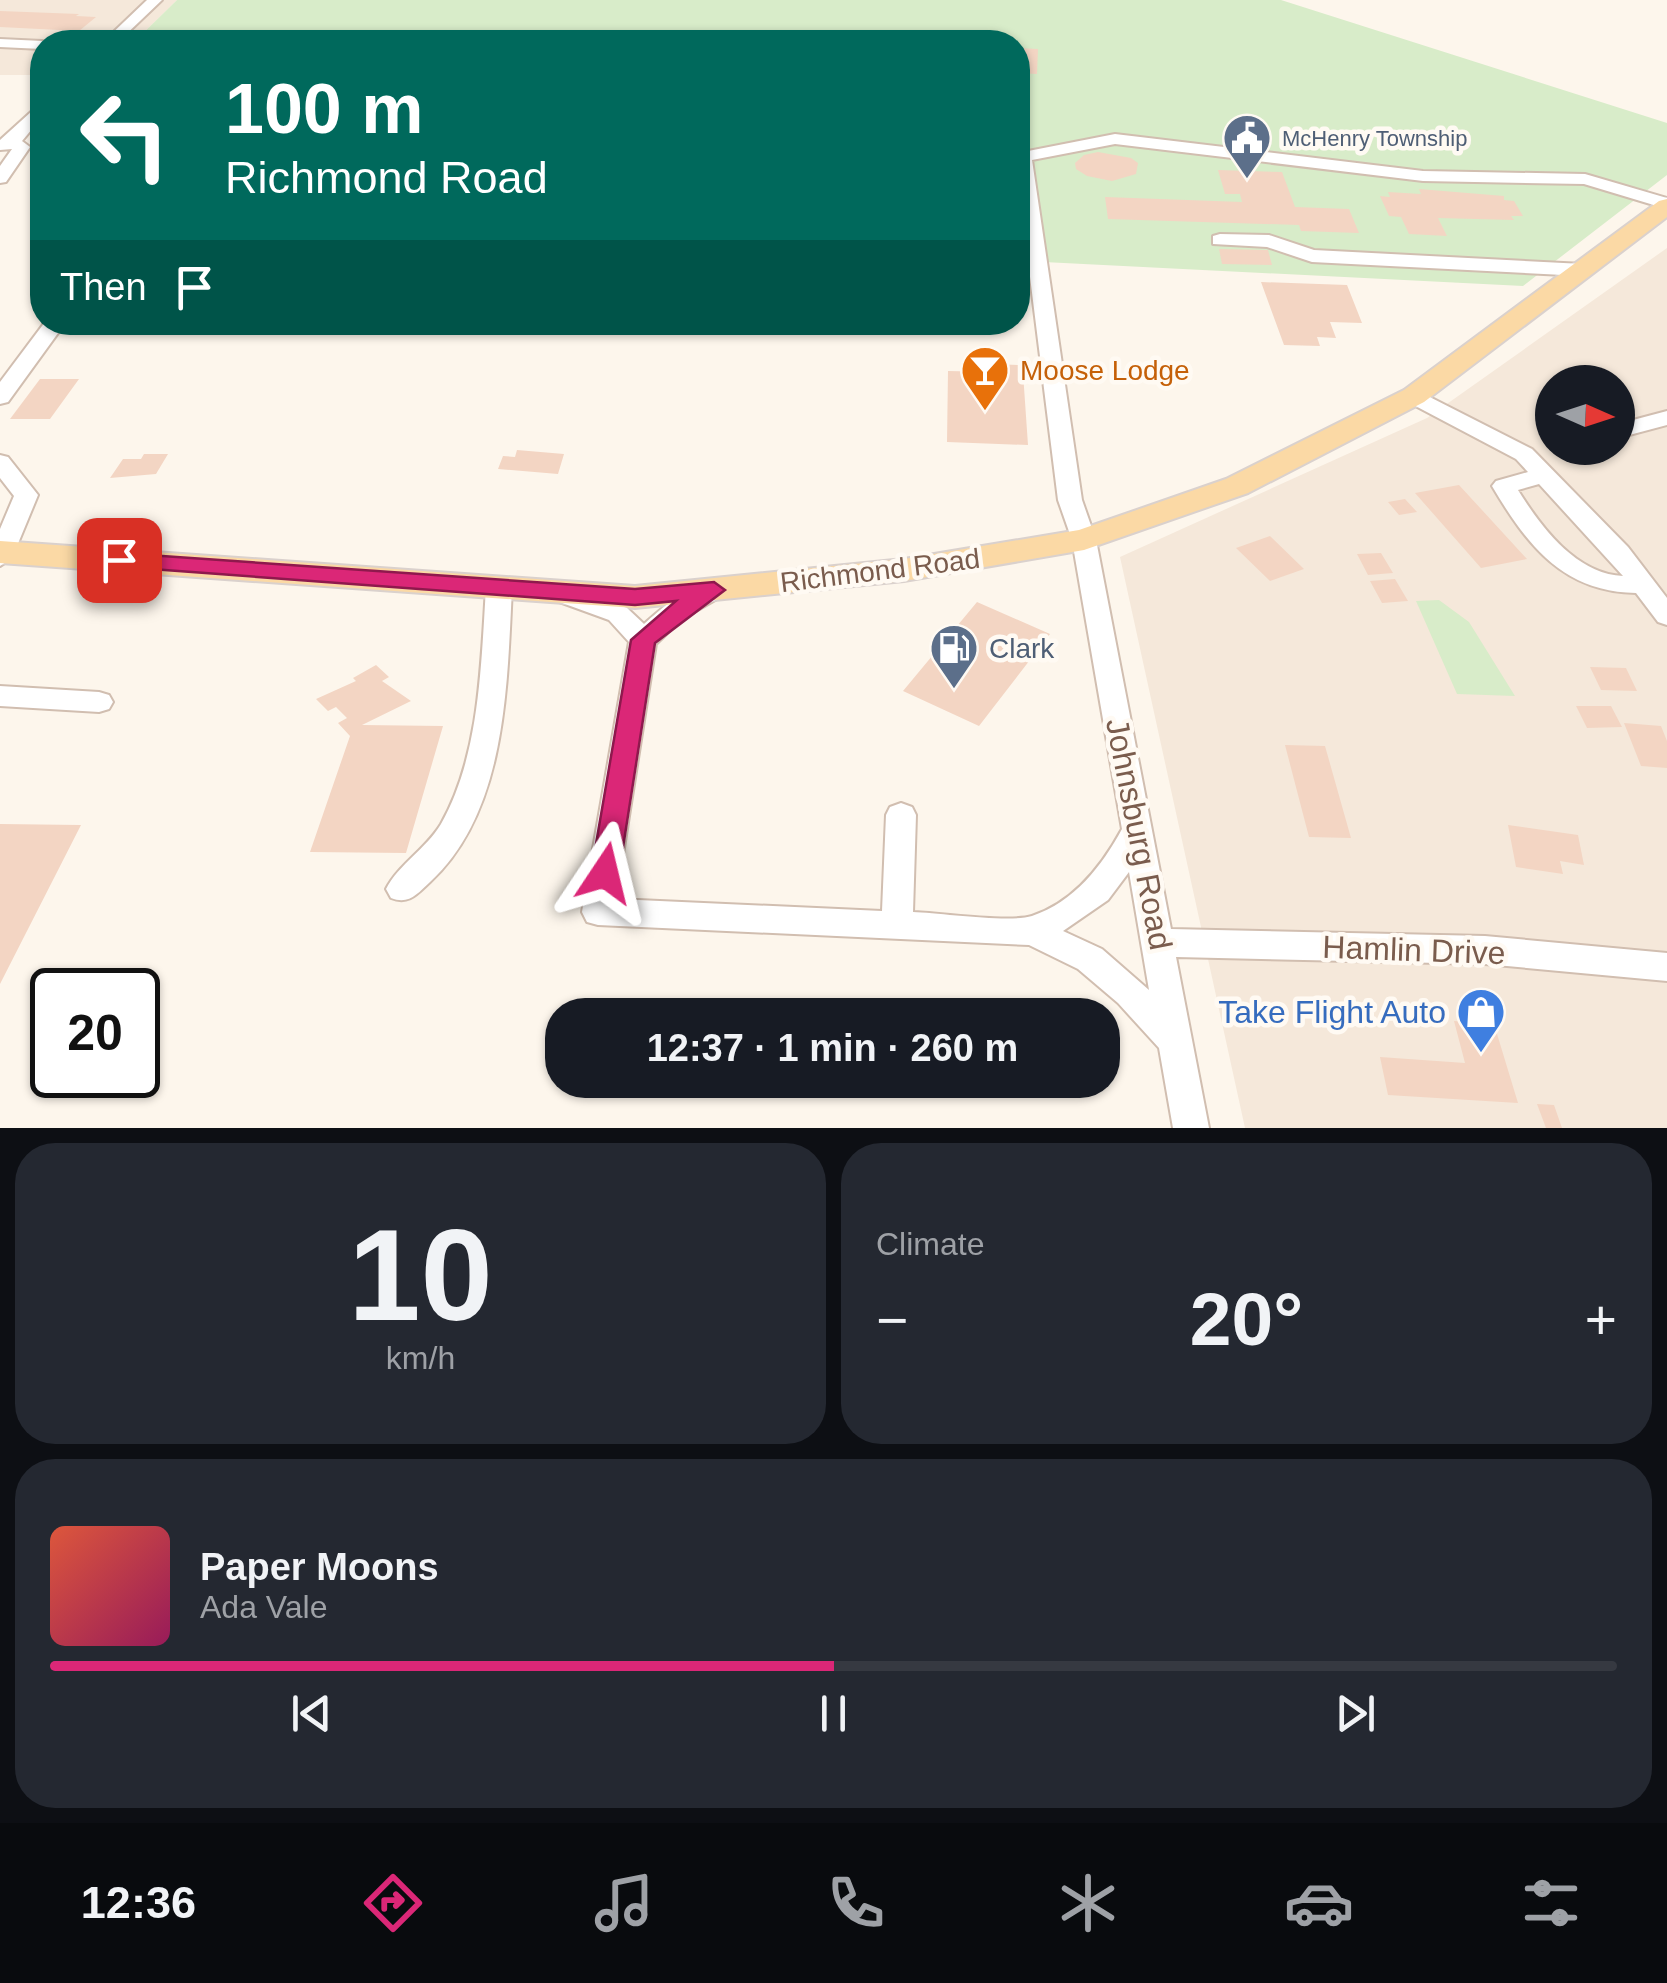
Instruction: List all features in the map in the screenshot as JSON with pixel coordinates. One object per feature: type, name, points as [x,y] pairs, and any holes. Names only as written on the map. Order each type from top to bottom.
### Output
[{"type":"main road","name":"Richmond Road","points":[[2,554],[635,597],[904,570],[1084,540],[1236,486],[1414,396],[1667,205]]},
{"type":"street","points":[[123,30],[155,0]]},
{"type":"street","points":[[0,43],[30,44]]},
{"type":"street","points":[[6,144],[30,119]]},
{"type":"street","name":"Johnsburg Road","points":[[1030,157],[1115,139],[1422,176],[1585,179],[1667,205]]},
{"type":"street","points":[[0,178],[22,147],[6,144]]},
{"type":"street","name":"Johnsburg Road","points":[[1030,203],[1070,500],[1084,540],[1191,1128]]},
{"type":"street","points":[[1220,240],[1269,241],[1312,256],[1583,270]]},
{"type":"street","points":[[0,397],[46,335]]},
{"type":"street","points":[[1414,396],[1524,454],[1667,616]]},
{"type":"street","points":[[1635,426],[1667,418]]},
{"type":"street","points":[[1524,454],[1535,451]]},
{"type":"street","points":[[0,462],[26,496],[2,554]]},
{"type":"street","points":[[1544,474],[1504,486],[1567,565],[1595,582],[1643,585]]},
{"type":"street","points":[[402,889],[422,875],[446,840],[473,779],[493,698],[498,588]]},
{"type":"street","points":[[714,590],[673,613],[644,640],[598,912],[1032,931],[1090,958],[1177,1043]]},
{"type":"street","points":[[556,592],[618,614],[644,640]]},
{"type":"street","points":[[0,696],[98,702]]},
{"type":"street","points":[[897,925],[901,816]]},
{"type":"street","points":[[1032,931],[1080,908],[1114,876],[1138,827]]},
{"type":"street","name":"Hamlin Drive","points":[[1160,944],[1485,950],[1667,968]]},
{"type":"shaded area","points":[[0,0],[177,0],[146,30],[30,30],[30,75],[0,75]]},
{"type":"shaded area","points":[[1667,248],[1667,1128],[1245,1128],[1120,557],[1427,418]]},
{"type":"green space","points":[[177,0],[1281,0],[1667,123],[1667,175],[1523,286],[1030,261],[1030,30],[146,30]]},
{"type":"green space","points":[[1439,600],[1469,622],[1515,696],[1457,694],[1416,601]]},
{"type":"building","points":[[0,11],[96,17],[80,30],[0,27]]},
{"type":"building","points":[[1030,49],[1038,49],[1037,74],[1030,74]]},
{"type":"building","points":[[1098,152],[1131,158],[1138,163],[1136,174],[1112,181],[1087,176],[1076,169],[1075,163],[1084,155]]},
{"type":"building","points":[[1218,170],[1282,172],[1295,207],[1349,209],[1359,233],[1301,231],[1299,225],[1108,219],[1105,197],[1242,202],[1240,194],[1225,194]]},
{"type":"building","points":[[1419,189],[1504,196],[1504,200],[1514,201],[1523,216],[1511,216],[1514,220],[1438,218],[1447,236],[1409,234],[1401,217],[1389,216],[1380,196],[1390,197],[1388,192],[1421,194]]},
{"type":"building","points":[[1219,249],[1268,250],[1272,265],[1222,264]]},
{"type":"building","points":[[1261,282],[1347,285],[1362,323],[1330,322],[1336,338],[1317,337],[1320,346],[1284,345]]},
{"type":"building","points":[[994,364],[1018,365],[1019,373],[1023,373],[1028,445],[947,442],[948,371],[994,372]]},
{"type":"building","points":[[40,379],[79,379],[50,419],[10,419]]},
{"type":"building","points":[[517,450],[564,454],[558,474],[498,469],[503,456],[515,457]]},
{"type":"building","points":[[144,454],[168,454],[156,474],[110,478],[123,459],[141,459]]},
{"type":"building","points":[[1459,485],[1527,559],[1481,568],[1415,493]]},
{"type":"building","points":[[1405,499],[1417,512],[1399,515],[1388,502]]},
{"type":"building","points":[[1270,536],[1304,569],[1270,581],[1236,548]]},
{"type":"building","points":[[1381,553],[1393,573],[1368,575],[1357,554]]},
{"type":"building","points":[[1395,579],[1408,601],[1382,603],[1370,581]]},
{"type":"building","points":[[977,602],[1050,634],[979,726],[903,691]]},
{"type":"building","points":[[376,665],[389,677],[382,681],[411,701],[362,725],[443,726],[406,853],[310,852],[350,736],[338,723],[347,718],[336,707],[328,711],[316,699],[356,681],[353,678]]},
{"type":"building","points":[[1590,667],[1626,668],[1637,691],[1601,690]]},
{"type":"building","points":[[1576,706],[1611,706],[1622,727],[1587,728]]},
{"type":"building","points":[[1624,723],[1661,726],[1667,741],[1667,768],[1641,766]]},
{"type":"building","points":[[1285,745],[1325,746],[1351,838],[1309,837]]},
{"type":"building","points":[[0,824],[81,825],[0,984]]},
{"type":"building","points":[[1508,825],[1578,835],[1584,865],[1560,861],[1563,874],[1516,867]]},
{"type":"building","points":[[1454,1021],[1494,1024],[1518,1103],[1388,1095],[1380,1057],[1465,1063]]},
{"type":"building","points":[[1537,1104],[1554,1105],[1562,1128],[1546,1128]]},
{"type":"place","name":"McHenry Township","points":[[1247,180]]},
{"type":"place","name":"Moose Lodge","points":[[985,412]]},
{"type":"place","name":"Clark","points":[[954,690]]},
{"type":"place","name":"Take Flight Auto","points":[[1481,1054]]},
{"type":"route","points":[[119,560],[635,597],[714,590],[673,613],[644,640],[605,873]]}]
